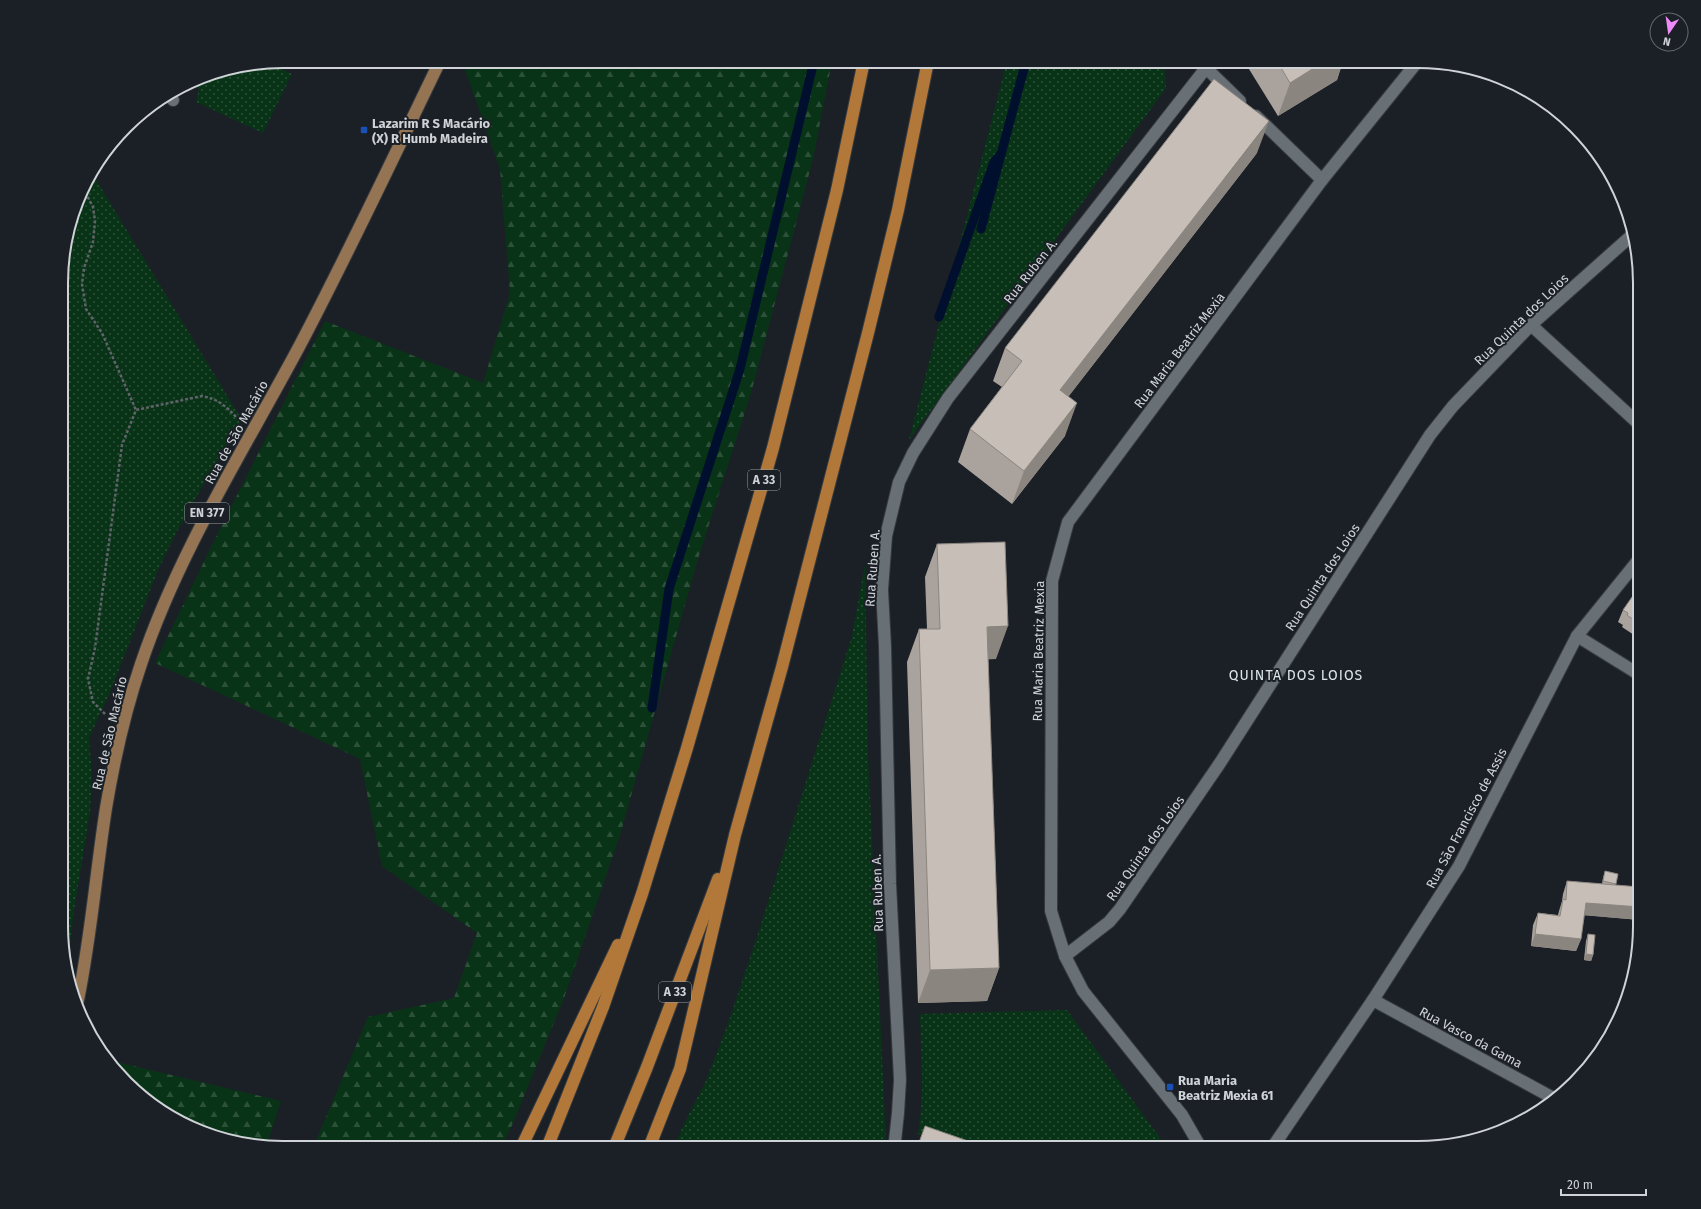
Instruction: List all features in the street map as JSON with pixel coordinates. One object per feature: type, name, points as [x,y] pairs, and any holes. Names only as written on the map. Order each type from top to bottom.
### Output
[{"type":"highway","name":"A 33","points":[[550,1141],[604,1007],[642,894],[687,748],[773,448],[837,190],[863,68]]},
{"type":"highway","name":"A 33","points":[[617,1141],[647,1067],[735,835],[784,659],[868,334],[898,210],[927,68]]},
{"type":"highway","points":[[652,1141],[680,1069],[735,835]]},
{"type":"highway","points":[[524,1141],[642,894]]},
{"type":"main road","name":"Rua de São Macário","points":[[79,995],[89,939],[106,809],[124,722],[141,663],[172,582],[196,534],[326,293],[437,68]]},
{"type":"street","name":"Rua Ruben A.","points":[[895,1141],[900,1080],[890,884],[885,646],[882,590],[886,536],[899,482],[913,453],[948,398],[1202,68]]},
{"type":"street","name":"Rua Ruben A.","points":[[1207,68],[1322,180]]},
{"type":"street","name":"Rua Maria Beatriz Mexia","points":[[1196,1141],[1182,1115],[1083,991],[1065,956],[1051,911],[1052,581],[1068,522],[1322,180],[1413,68]]},
{"type":"street","name":"Rua Quinta dos Loios","points":[[1065,956],[1109,922],[1120,909],[1220,763],[1430,435],[1453,406],[1531,325],[1628,238]]},
{"type":"street","points":[[1531,325],[1633,419]]},
{"type":"street","name":"Rua São Francisco de Assis","points":[[1277,1141],[1373,1000],[1459,866],[1577,636],[1633,567]]},
{"type":"street","points":[[1577,636],[1633,671]]},
{"type":"street","name":"Rua Vasco da Gama","points":[[1373,1000],[1550,1096]]},
{"type":"path","points":[[87,195],[93,207],[95,221],[92,242],[84,268],[82,284],[86,309],[102,333],[136,410],[122,445],[94,648],[88,679],[94,702],[105,713],[124,722]]},
{"type":"path","points":[[136,410],[207,396],[224,404],[251,433]]},
{"type":"green space","points":[[280,68],[292,74],[263,133],[196,102],[199,90],[197,86],[200,84],[241,72]]},
{"type":"green space","points":[[464,68],[831,68],[813,159],[751,393],[697,562],[620,835],[564,998],[513,1123],[504,1141],[316,1141],[368,1017],[454,998],[477,933],[382,866],[360,759],[155,663],[213,543],[325,321],[483,383],[510,293],[500,169]]},
{"type":"green space","points":[[1005,68],[1165,68],[1166,88],[909,440]]},
{"type":"green space","points":[[95,178],[242,420],[175,535],[158,570],[109,695],[89,738],[92,776],[90,812],[69,948],[68,269],[75,227],[84,200]]},
{"type":"green space","points":[[865,564],[868,754],[886,1141],[677,1141],[706,1081],[729,1021],[852,636]]},
{"type":"green space","points":[[1067,1010],[1162,1141],[937,1141],[918,1134],[922,1089],[920,1014]]},
{"type":"green space","points":[[116,1062],[281,1101],[268,1141],[227,1134],[200,1125],[163,1105],[141,1088]]},
{"type":"building","points":[[1281,68],[1314,68],[1290,83]]},
{"type":"building","points":[[1214,79],[1269,121],[1060,390],[1077,403],[1024,471],[970,429],[1022,361],[1005,348]]},
{"type":"building","points":[[1005,542],[1008,626],[987,627],[999,968],[930,970],[919,629],[940,629],[937,544]]},
{"type":"building","points":[[1633,598],[1633,619],[1623,610]]},
{"type":"building","points":[[1605,871],[1618,874],[1616,884],[1603,881]]},
{"type":"building","points":[[1567,881],[1633,886],[1633,906],[1586,903],[1581,939],[1535,934],[1538,913],[1560,916],[1563,899],[1566,900]]},
{"type":"building","points":[[1588,934],[1595,935],[1593,955],[1586,954]]},
{"type":"building","points":[[925,1126],[968,1141],[920,1141]]},
{"type":"waterway","points":[[652,708],[669,589],[740,369],[812,68]]},
{"type":"waterway","points":[[981,229],[1024,68]]},
{"type":"waterway","points":[[939,317],[994,162],[1001,154]]},
{"type":"place","name":"Lazarim R S Macário (X) R Humb Madeira","points":[[364,130]]},
{"type":"place","name":"Rua Maria Beatriz Mexia 61","points":[[1170,1087]]},
{"type":"district","name":"QUINTA DOS LOIOS","points":[[1296,675]]}]
